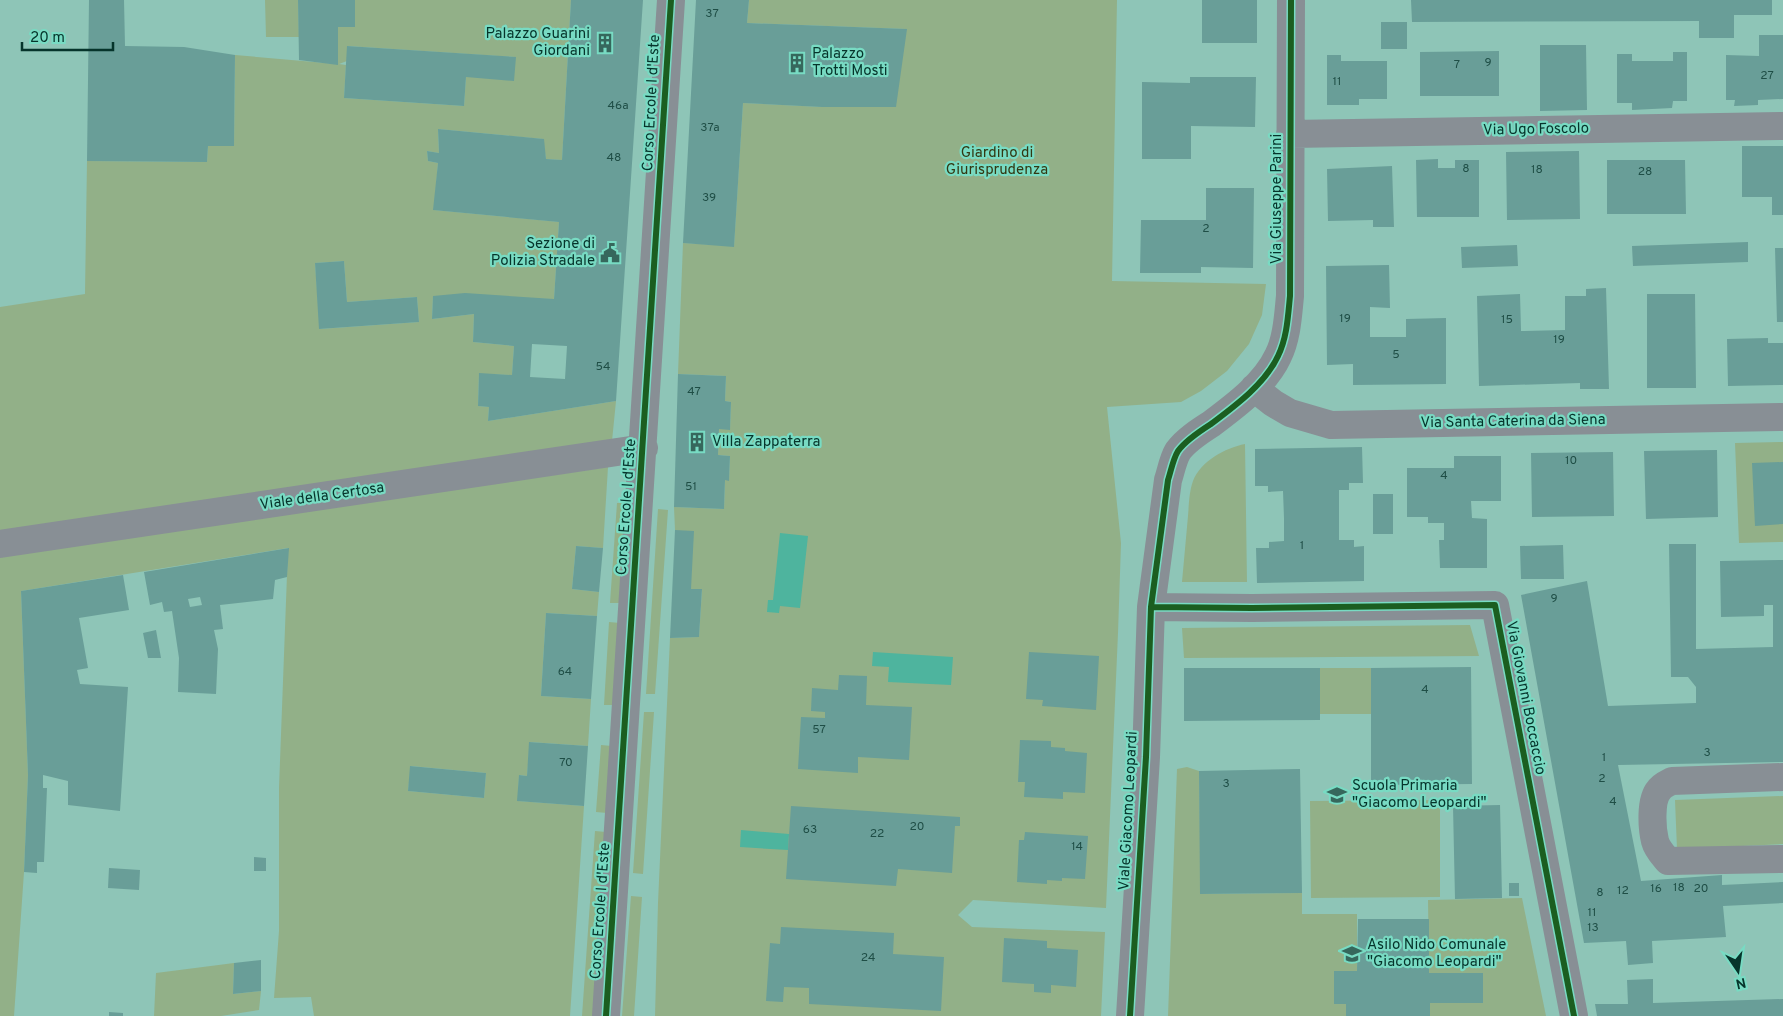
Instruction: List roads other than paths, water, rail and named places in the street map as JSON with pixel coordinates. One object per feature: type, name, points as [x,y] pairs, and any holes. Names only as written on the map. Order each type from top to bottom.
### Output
[{"type":"street","name":"Corso Ercole I d'Este","points":[[606,1016],[644,448],[671,0]]},
{"type":"street","name":"Via Giuseppe Parini","points":[[1150,607],[1168,480],[1178,450],[1227,412],[1254,388],[1269,372],[1286,335],[1290,296],[1291,0]]},
{"type":"street","name":"Via Ugo Foscolo","points":[[1290,134],[1783,126]]},
{"type":"street","name":"Via Santa Caterina da Siena","points":[[1254,388],[1290,413],[1331,425],[1783,417]]},
{"type":"street","name":"Viale della Certosa","points":[[0,544],[644,448]]},
{"type":"street","name":"Via Giovanni Boccaccio","points":[[1150,607],[1495,606],[1574,1016]]},
{"type":"street","name":"Viale Giacomo Leopardi","points":[[1130,1016],[1146,757],[1150,607]]},
{"type":"street","points":[[1783,777],[1672,781],[1658,790],[1652,814],[1655,841],[1659,850],[1668,861],[1709,862],[1783,859]]},
{"type":"place","name":"Palazzo Guarini Giordani","points":[[605,43]]},
{"type":"place","name":"Palazzo Trotti Mosti","points":[[797,63]]},
{"type":"place","name":"Sezione di Polizia Stradale","points":[[610,253]]},
{"type":"place","name":"Villa Zappaterra","points":[[697,442]]},
{"type":"place","name":"Scuola Primaria \"Giacomo Leopardi\"","points":[[1337,795]]},
{"type":"place","name":"Asilo Nido Comunale \"Giacomo Leopardi\"","points":[[1352,954]]},
{"type":"park label","name":"Giardino di Giurisprudenza","points":[[997,162]]}]
